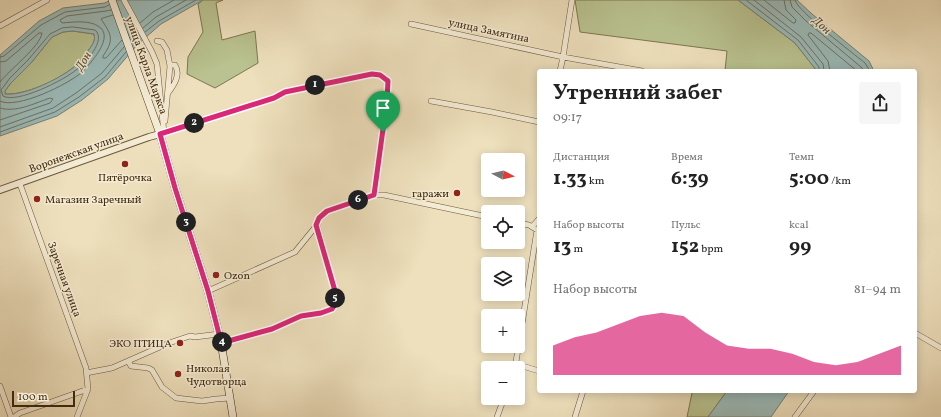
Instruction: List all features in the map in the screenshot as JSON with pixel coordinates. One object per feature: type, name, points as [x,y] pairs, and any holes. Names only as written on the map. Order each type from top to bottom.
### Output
[{"type":"main road","name":"улица Карла Маркса","points":[[112,0],[137,71],[160,123],[175,188],[208,291],[221,342],[233,417]]},
{"type":"street","points":[[0,26],[47,0]]},
{"type":"street","name":"улица Карла Маркса","points":[[124,0],[157,64],[160,123]]},
{"type":"street","points":[[560,69],[572,0]]},
{"type":"street","name":"улица Замятина","points":[[411,24],[631,69]]},
{"type":"street","points":[[157,41],[162,42],[167,50],[170,66],[165,120],[160,123]]},
{"type":"street","points":[[168,94],[177,78],[178,70],[175,65],[170,66]]},
{"type":"street","points":[[162,134],[274,98],[285,92],[372,74],[380,75],[388,81],[388,90],[374,195]]},
{"type":"street","points":[[431,101],[537,122]]},
{"type":"street","name":"Воронежская улица","points":[[0,190],[149,137],[162,134]]},
{"type":"street","name":"Заречная улица","points":[[20,184],[86,368],[88,386]]},
{"type":"street","points":[[208,291],[295,252],[316,225],[319,218],[327,211],[374,195],[384,195],[481,216]]},
{"type":"street","points":[[532,227],[537,221]]},
{"type":"street","points":[[517,361],[537,230],[525,224]]},
{"type":"street","points":[[221,342],[272,329],[301,316],[321,313],[332,309],[335,304],[335,291],[316,225]]},
{"type":"street","points":[[86,373],[112,368],[169,343],[190,336],[195,337],[219,334]]},
{"type":"street","points":[[917,334],[941,348]]},
{"type":"street","points":[[128,361],[131,366],[148,368],[152,370],[162,387],[176,398],[202,401],[216,398],[230,398]]},
{"type":"street","points":[[525,368],[537,371]]},
{"type":"street","points":[[0,386],[13,417],[88,386]]},
{"type":"street","points":[[77,417],[88,386]]},
{"type":"street","points":[[575,417],[582,393]]},
{"type":"street","points":[[795,417],[813,393]]},
{"type":"street","points":[[497,417],[501,405]]},
{"type":"green space","points":[[203,0],[223,0],[216,3],[222,40],[255,31],[258,63],[215,88],[187,74],[188,57],[203,32],[198,4]]},
{"type":"green space","points":[[575,0],[738,0],[795,43],[815,69],[725,69],[727,51],[580,32]]},
{"type":"green space","points":[[73,31],[94,34],[94,41],[92,45],[76,65],[51,82],[22,92],[5,94],[5,91],[13,80],[31,63],[52,37],[63,32]]},
{"type":"green space","points":[[692,393],[726,393],[708,417],[687,417]]},
{"type":"water","name":"Дон","points":[[110,0],[203,0],[161,24],[137,45],[108,79],[82,100],[57,116],[0,136],[0,55],[39,21],[63,8],[105,3]],"holes":[[[73,31],[94,34],[94,41],[88,51],[78,64],[68,72],[32,90],[5,94],[5,91],[10,84],[31,63],[52,37],[63,32]]]},
{"type":"water","name":"Дон","points":[[738,0],[797,0],[869,61],[873,69],[815,69],[795,43]]},
{"type":"water","points":[[726,393],[788,393],[771,417],[708,417]]},
{"type":"place","name":"Пятёрочка","points":[[125,164]]},
{"type":"place","name":"гаражи","points":[[457,193]]},
{"type":"place","name":"Магазин Заречный","points":[[37,199]]},
{"type":"place","name":"Ozon","points":[[216,275]]},
{"type":"place","name":"ЭКО ПТИЦА","points":[[180,343]]},
{"type":"place","name":"Николая Чудотворца","points":[[178,374]]},
{"type":"route","points":[[372,74],[380,75],[388,81],[383,132],[374,195],[327,211],[319,218],[316,225],[335,291],[335,304],[332,309],[321,313],[301,316],[272,329],[221,342],[208,291],[175,188],[160,134],[274,98],[285,92],[372,74]]}]
